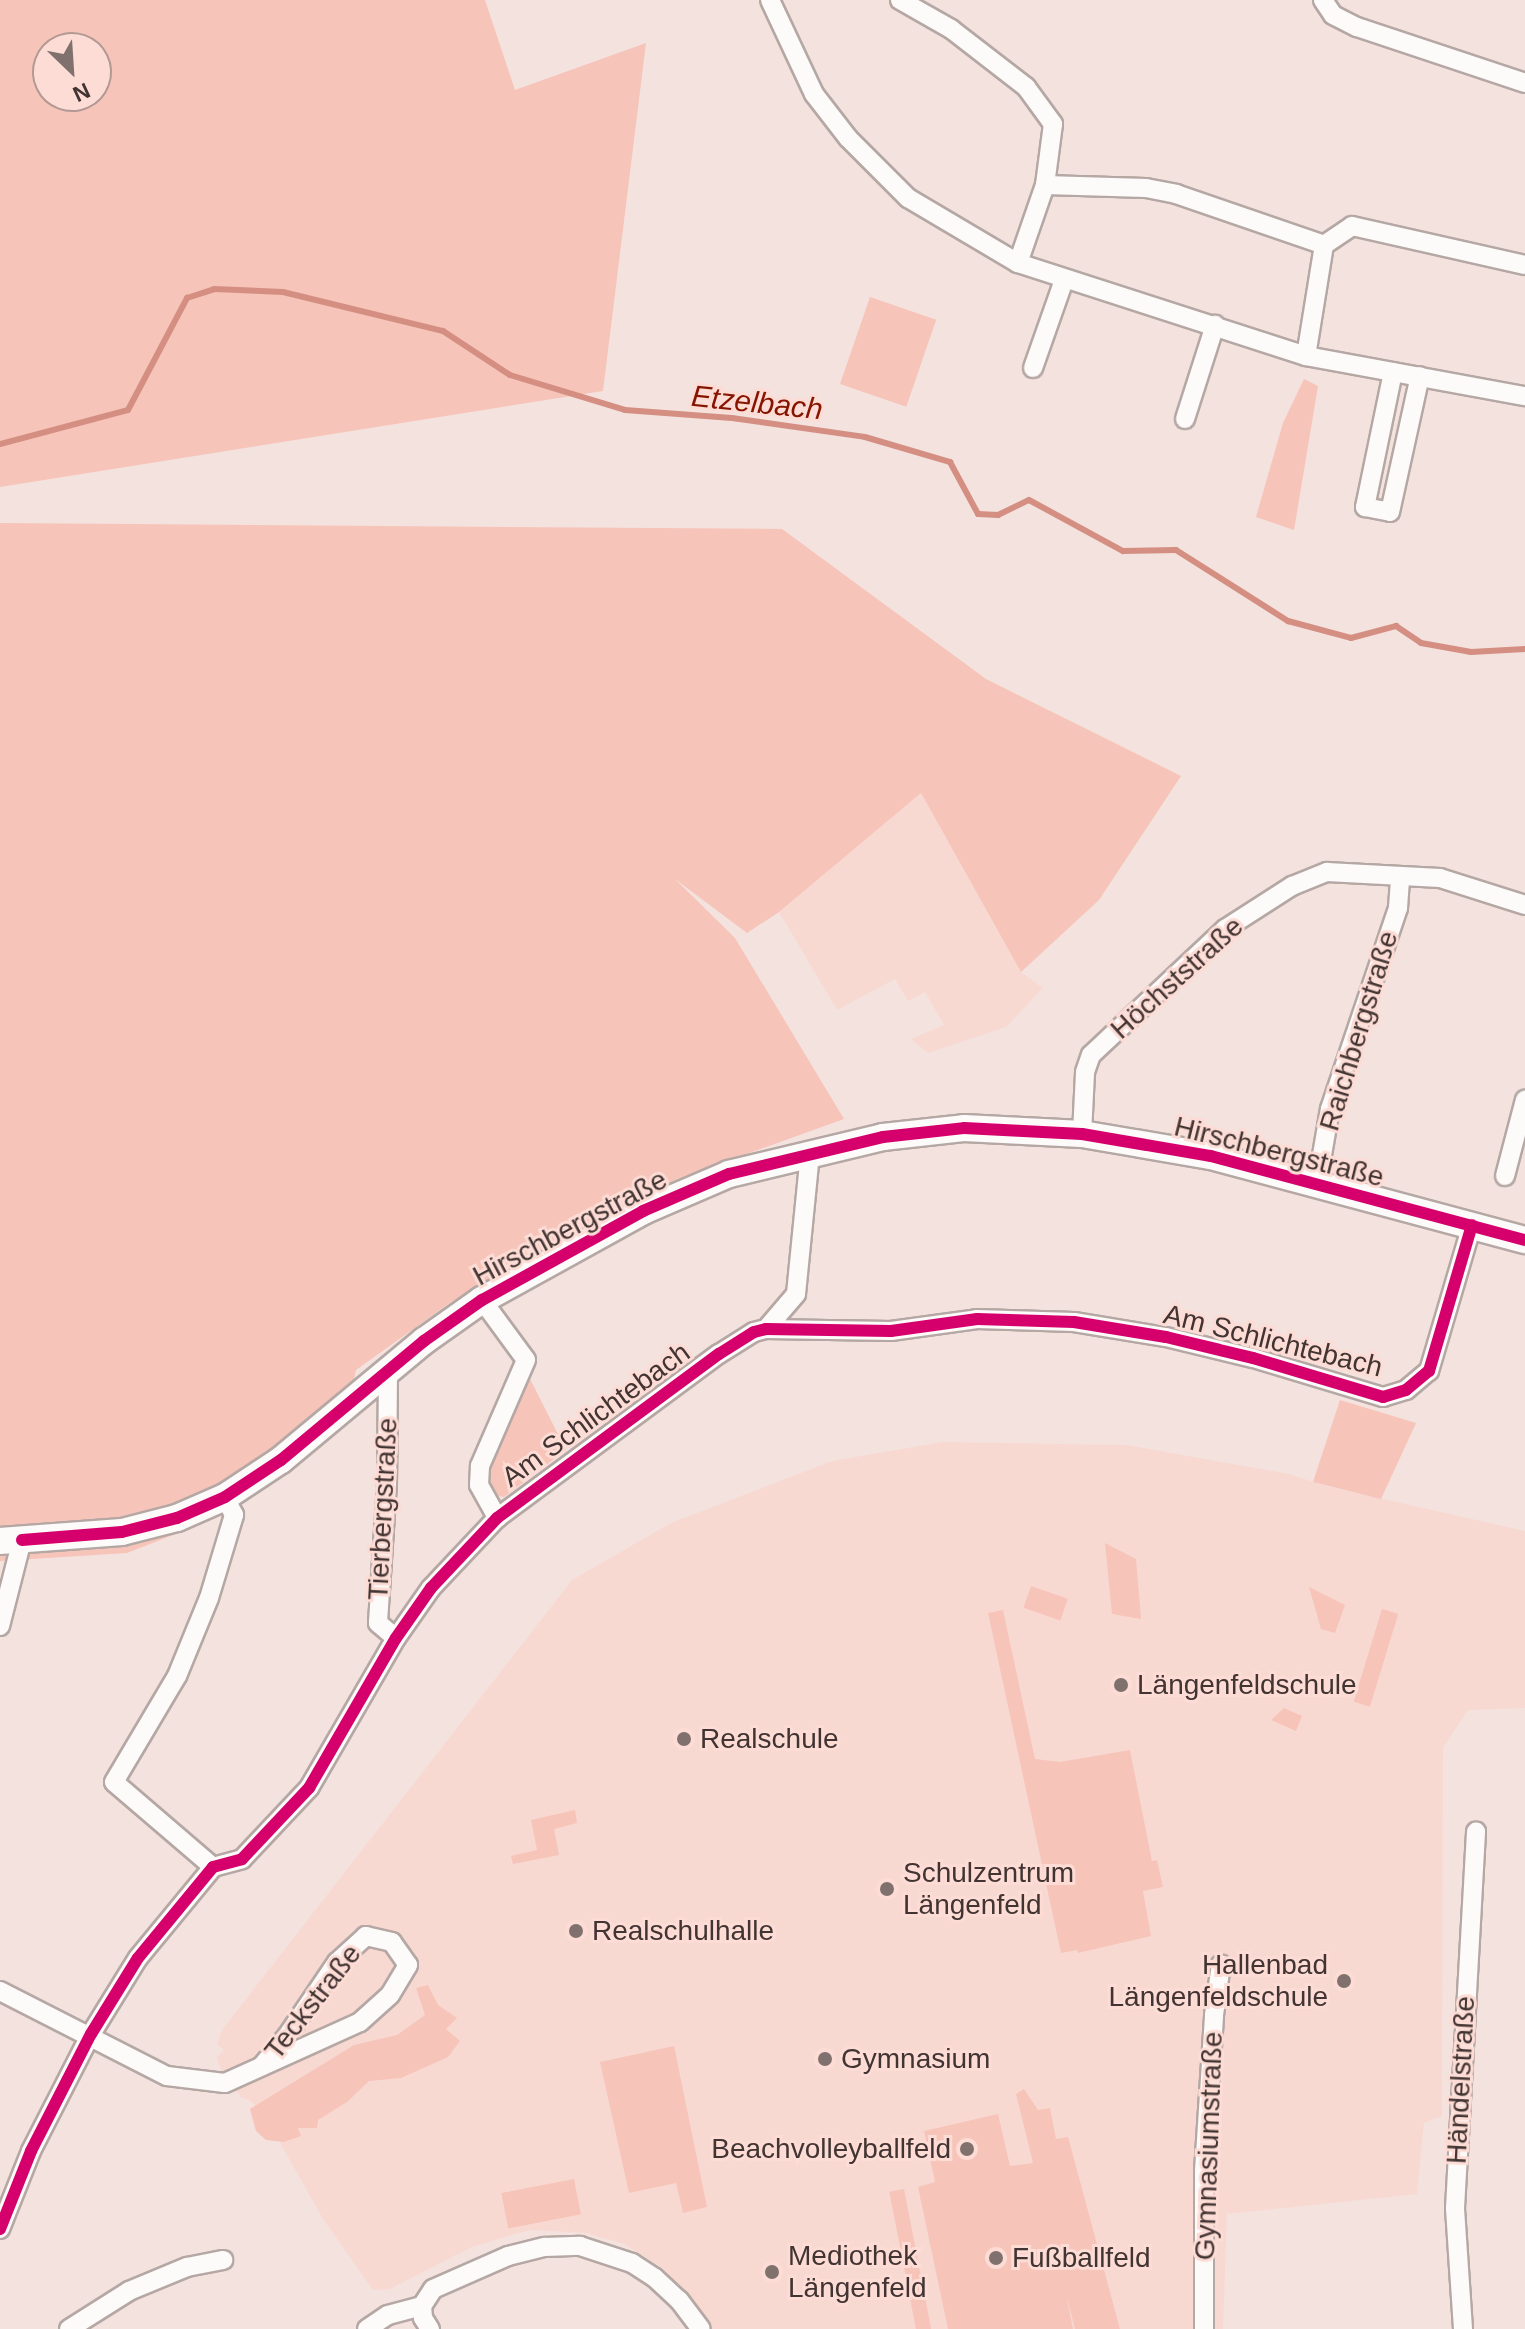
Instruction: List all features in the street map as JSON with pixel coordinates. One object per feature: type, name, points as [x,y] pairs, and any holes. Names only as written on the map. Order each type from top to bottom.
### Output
[{"type":"street","points":[[770,0],[814,94],[848,138],[908,198],[1018,263],[1306,356],[1525,396]]},
{"type":"street","points":[[900,0],[951,29],[1026,87],[1053,124],[1045,185],[1018,263]]},
{"type":"street","points":[[1332,5],[1415,48],[1525,83]]},
{"type":"street","points":[[1045,185],[1146,188],[1176,194],[1324,245]]},
{"type":"street","points":[[1306,356],[1324,245],[1352,226],[1525,265]]},
{"type":"street","points":[[1033,368],[1064,280]]},
{"type":"street","points":[[1185,419],[1215,325]]},
{"type":"street","points":[[1393,372],[1365,507],[1390,512],[1420,376]]},
{"type":"street","name":"Höchststraße","points":[[1082,1134],[1085,1072],[1091,1055],[1225,929],[1292,886],[1327,872],[1400,879],[1440,878],[1525,905]]},
{"type":"street","name":"Raichbergstraße","points":[[1317,1184],[1330,1109],[1398,908],[1400,879]]},
{"type":"street","points":[[1505,1176],[1525,1100]]},
{"type":"street","name":"Hirschbergstraße","points":[[11,1540],[122,1532],[177,1518],[225,1497],[281,1460],[388,1371],[482,1300],[643,1211],[729,1174],[883,1137],[964,1128],[1082,1134],[1211,1156],[1525,1240]]},
{"type":"street","name":"Am Schlichtebach","points":[[766,1329],[796,1294],[810,1153]]},
{"type":"street","name":"Am Schlichtebach","points":[[0,2229],[31,2151],[91,2034],[138,1958],[213,1867],[242,1859],[309,1788],[396,1638],[431,1588],[497,1518],[707,1362],[754,1332],[766,1329],[891,1331],[977,1319],[1074,1322],[1166,1337],[1253,1358],[1383,1397],[1406,1390],[1429,1371],[1472,1225]]},
{"type":"street","points":[[482,1300],[526,1360],[480,1466],[479,1485],[497,1518]]},
{"type":"street","name":"Tierbergstraße","points":[[388,1371],[387,1483],[378,1623],[396,1638]]},
{"type":"street","points":[[213,1867],[114,1782],[177,1676],[209,1598],[234,1515],[225,1497]]},
{"type":"street","points":[[0,1626],[11,1540]]},
{"type":"street","name":"Händelstraße","points":[[1463,2329],[1455,2208],[1476,1832]]},
{"type":"street","name":"Teckstraße","points":[[0,1991],[91,2034],[167,2076],[225,2083],[360,2022],[390,1995],[408,1965],[392,1942],[366,1936],[337,1962],[287,2036],[262,2066]]},
{"type":"street","name":"Gymnasiumstraße","points":[[1204,2329],[1204,2171],[1214,2015],[1221,1964]]},
{"type":"street","points":[[430,2329],[423,2318],[422,2306],[433,2289],[444,2282],[508,2256],[545,2247],[580,2246],[632,2263],[655,2278],[679,2300],[701,2329]]},
{"type":"street","points":[[69,2329],[129,2291],[187,2267],[223,2260]]},
{"type":"street","points":[[367,2329],[388,2315],[422,2306]]},
{"type":"shaded area","points":[[0,0],[485,0],[515,90],[646,43],[603,391],[0,487]]},
{"type":"shaded area","points":[[870,297],[936,320],[906,407],[840,384]]},
{"type":"shaded area","points":[[1304,379],[1318,386],[1294,530],[1256,517],[1283,423]]},
{"type":"shaded area","points":[[0,523],[782,529],[986,679],[1181,776],[1099,900],[1021,972],[921,793],[779,912],[747,933],[675,879],[735,938],[844,1119],[677,1179],[451,1302],[356,1370],[345,1417],[216,1518],[127,1553],[0,1561]]},
{"type":"shaded area","points":[[921,793],[1021,972],[1043,988],[1006,1027],[928,1053],[911,1039],[944,1025],[925,992],[908,1001],[895,979],[837,1010],[779,912]]},
{"type":"shaded area","points":[[528,1375],[566,1450],[504,1497],[493,1495],[486,1482],[485,1469]]},
{"type":"shaded area","points":[[1340,1400],[1416,1423],[1381,1499],[1313,1482]]},
{"type":"shaded area","name":"Schulzentrum Längenfeld","points":[[942,1442],[1127,1445],[1289,1474],[1326,1486],[1525,1531],[1525,1708],[1468,1710],[1443,1748],[1442,2116],[1424,2123],[1417,2194],[1227,2214],[1223,2329],[707,2329],[663,2268],[624,2244],[586,2233],[529,2230],[472,2247],[390,2289],[373,2290],[323,2219],[265,2116],[250,2100],[242,2098],[221,2070],[217,2058],[224,2050],[217,2044],[222,2030],[572,1580],[671,1523],[832,1461]]},
{"type":"shaded area","points":[[1105,1543],[1136,1559],[1141,1619],[1112,1614]]},
{"type":"shaded area","points":[[1031,1586],[1068,1599],[1060,1620],[1024,1608]]},
{"type":"shaded area","points":[[1309,1587],[1345,1605],[1335,1633],[1321,1629]]},
{"type":"shaded area","points":[[1382,1609],[1398,1614],[1370,1707],[1354,1702]]},
{"type":"shaded area","points":[[1003,1610],[1035,1759],[1060,1762],[1130,1750],[1152,1861],[1157,1860],[1163,1887],[1143,1891],[1151,1936],[1078,1953],[1077,1950],[1061,1953],[988,1613]]},
{"type":"shaded area","points":[[1284,1708],[1302,1716],[1296,1731],[1271,1720]]},
{"type":"shaded area","points":[[575,1810],[577,1823],[554,1829],[559,1855],[513,1864],[511,1856],[537,1850],[531,1820]]},
{"type":"shaded area","points":[[428,1985],[438,2005],[457,2018],[446,2029],[460,2041],[448,2057],[401,2078],[369,2081],[347,2102],[318,2120],[317,2128],[298,2128],[301,2136],[284,2142],[266,2140],[256,2131],[250,2109],[354,2045],[397,2035],[425,2015],[416,1988]]},
{"type":"shaded area","points":[[674,2046],[707,2207],[683,2213],[676,2183],[629,2193],[600,2062]]},
{"type":"shaded area","points":[[1024,2089],[1038,2110],[1050,2108],[1056,2139],[1068,2137],[1120,2329],[1075,2329],[1066,2294],[1073,2329],[948,2329],[918,2187],[935,2182],[924,2131],[998,2114],[1010,2166],[1033,2163],[1016,2094]]},
{"type":"shaded area","points":[[574,2179],[581,2214],[508,2228],[501,2193]]},
{"type":"shaded area","points":[[904,2189],[931,2329],[916,2329],[889,2192]]},
{"type":"waterway","name":"Etzelbach","points":[[0,444],[128,410],[187,298],[214,289],[283,292],[443,331],[510,375],[625,410],[732,418],[865,437],[950,462],[978,514],[998,515],[1029,500],[1123,551],[1176,550],[1288,621],[1351,638],[1396,626],[1421,643],[1471,652],[1525,649]]},
{"type":"cycle path","points":[[22,1540],[122,1532],[177,1518],[225,1497],[281,1460],[424,1341],[482,1300],[643,1211],[729,1174],[883,1137],[964,1128],[1082,1134],[1211,1156],[1525,1240]]},
{"type":"cycle path","points":[[0,2229],[31,2151],[91,2034],[138,1958],[213,1867],[242,1859],[309,1788],[396,1638],[431,1588],[497,1518],[719,1354],[754,1332],[766,1329],[891,1331],[977,1319],[1074,1322],[1166,1337],[1253,1358],[1383,1397],[1406,1390],[1429,1371],[1472,1225]]},
{"type":"place","name":"Längenfeldschule","points":[[1121,1685]]},
{"type":"place","name":"Realschule","points":[[684,1739]]},
{"type":"place","name":"Schulzentrum Längenfeld","points":[[887,1889]]},
{"type":"place","name":"Realschulhalle","points":[[576,1931]]},
{"type":"place","name":"Hallenbad Längenfeldschule","points":[[1344,1981]]},
{"type":"place","name":"Gymnasium","points":[[825,2059]]},
{"type":"place","name":"Beachvolleyballfeld","points":[[967,2149]]},
{"type":"place","name":"Fußballfeld","points":[[996,2258]]},
{"type":"place","name":"Mediothek Längenfeld","points":[[772,2272]]}]
